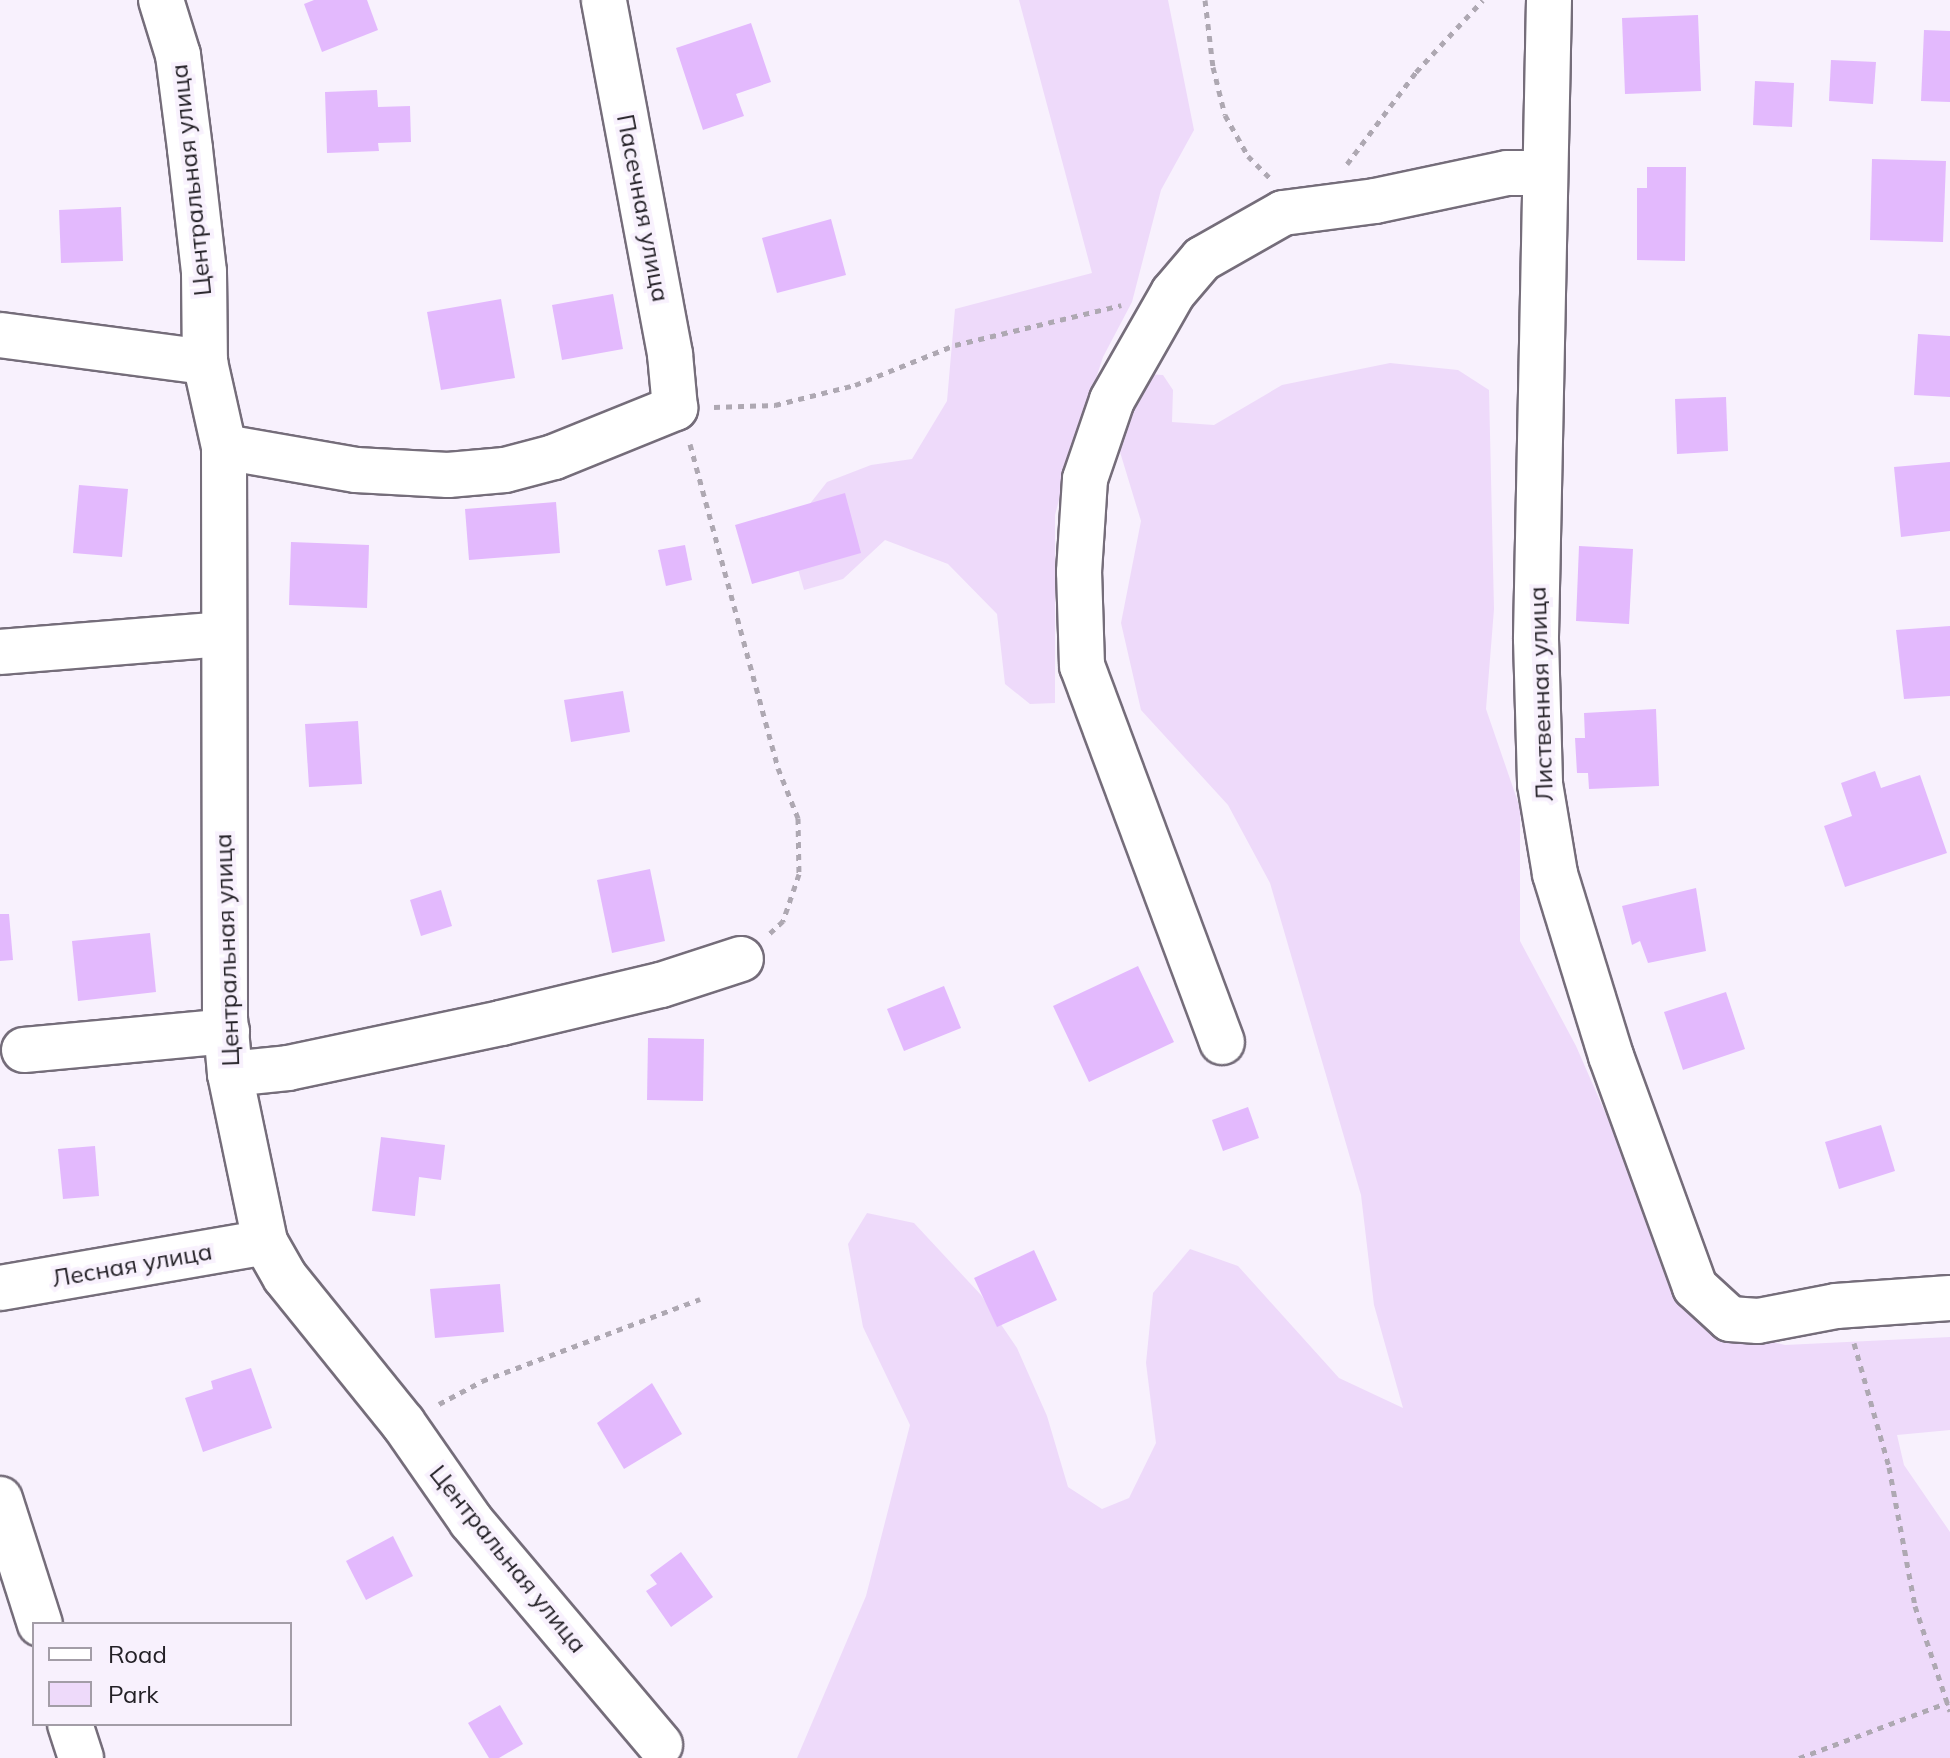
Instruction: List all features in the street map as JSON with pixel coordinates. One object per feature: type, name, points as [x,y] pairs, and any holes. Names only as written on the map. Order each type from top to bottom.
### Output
[{"type":"street","name":"Центральная улица","points":[[161,0],[178,55],[204,272],[205,362],[224,447],[222,634],[227,1031],[230,1074],[265,1242],[285,1277],[403,1423],[471,1521],[660,1745]]},
{"type":"street","name":"Лиственная улица","points":[[1549,0],[1543,173],[1536,639],[1540,784],[1555,874],[1611,1056],[1695,1287],[1730,1319],[1758,1321],[1836,1306]]},
{"type":"street","name":"Пасечная улица","points":[[605,4],[670,354],[675,408]]},
{"type":"street","points":[[1222,1042],[1082,666],[1079,572],[1085,479],[1112,400],[1173,293],[1202,259],[1283,213],[1507,173],[1543,173]]},
{"type":"street","points":[[0,335],[205,362]]},
{"type":"street","points":[[224,447],[356,470],[476,473],[554,457],[675,408]]},
{"type":"street","points":[[0,652],[222,634]]},
{"type":"street","points":[[230,1074],[288,1068],[501,1023],[661,985],[741,959]]},
{"type":"street","points":[[24,1050],[227,1031]]},
{"type":"street","name":"Лесная улица","points":[[0,1288],[265,1242]]},
{"type":"street","points":[[1836,1306],[1950,1298]]},
{"type":"street","points":[[0,1499],[39,1622]]},
{"type":"street","points":[[71,1726],[81,1758]]},
{"type":"path","points":[[1205,0],[1213,67],[1225,115],[1248,156],[1302,210]]},
{"type":"path","points":[[1344,166],[1416,72],[1483,0]]},
{"type":"path","points":[[741,959],[783,921],[799,874],[798,818],[778,768],[701,471],[675,408],[775,405],[855,385],[955,345],[1132,302]]},
{"type":"path","points":[[403,1423],[482,1381],[700,1299]]},
{"type":"path","points":[[1836,1306],[1863,1362],[1915,1606],[1950,1711]]},
{"type":"path","points":[[1799,1758],[1949,1702]]},
{"type":"green space","points":[[1019,0],[1168,0],[1194,130],[1161,190],[1132,302],[1103,357],[1070,458],[1055,515],[1055,703],[1030,704],[1005,684],[997,614],[948,564],[885,540],[843,579],[804,590],[795,559],[794,524],[827,482],[871,465],[912,459],[947,401],[955,309],[1092,273]]},
{"type":"green space","points":[[1390,363],[1458,370],[1489,390],[1494,609],[1486,709],[1520,808],[1520,941],[1576,1046],[1661,1240],[1710,1327],[1785,1345],[1950,1337],[1950,1430],[1897,1435],[1904,1465],[1950,1532],[1950,1758],[797,1758],[866,1596],[910,1425],[863,1327],[848,1244],[867,1213],[914,1223],[981,1295],[1017,1348],[1047,1416],[1068,1487],[1102,1509],[1129,1498],[1156,1443],[1146,1363],[1153,1293],[1190,1249],[1238,1266],[1339,1378],[1403,1408],[1374,1305],[1361,1195],[1270,883],[1228,805],[1141,710],[1121,623],[1141,521],[1120,452],[1129,392],[1147,374],[1163,375],[1173,390],[1172,422],[1214,425],[1282,385]]},
{"type":"building","points":[[314,0],[367,0],[378,30],[322,52],[304,4]]},
{"type":"building","points":[[1698,15],[1701,91],[1625,94],[1622,18]]},
{"type":"building","points":[[751,23],[771,82],[736,94],[744,116],[703,130],[676,48]]},
{"type":"building","points":[[1924,30],[1950,31],[1950,102],[1921,101]]},
{"type":"building","points":[[1831,60],[1876,62],[1873,104],[1829,101]]},
{"type":"building","points":[[1755,81],[1794,83],[1792,127],[1753,125]]},
{"type":"building","points":[[377,90],[378,107],[410,106],[411,142],[378,143],[379,151],[327,153],[325,92]]},
{"type":"building","points":[[1872,159],[1946,161],[1943,242],[1870,240]]},
{"type":"building","points":[[1647,167],[1686,167],[1685,261],[1637,260],[1637,188],[1647,188]]},
{"type":"building","points":[[121,207],[123,261],[61,263],[59,210]]},
{"type":"building","points":[[831,219],[846,275],[777,293],[762,238]]},
{"type":"building","points":[[613,294],[623,349],[562,360],[552,305]]},
{"type":"building","points":[[501,299],[515,378],[441,390],[427,312]]},
{"type":"building","points":[[1918,334],[1950,336],[1950,397],[1914,395]]},
{"type":"building","points":[[1726,397],[1728,451],[1677,454],[1675,399]]},
{"type":"building","points":[[1950,462],[1950,531],[1901,537],[1894,467]]},
{"type":"building","points":[[79,485],[128,489],[122,557],[73,553]]},
{"type":"building","points":[[845,493],[861,553],[752,584],[735,525]]},
{"type":"building","points":[[556,502],[560,553],[469,560],[465,509]]},
{"type":"building","points":[[291,542],[369,545],[367,608],[289,605]]},
{"type":"building","points":[[685,545],[692,580],[666,586],[658,550]]},
{"type":"building","points":[[1579,546],[1633,549],[1629,624],[1576,621]]},
{"type":"building","points":[[1950,626],[1950,696],[1904,699],[1896,630]]},
{"type":"building","points":[[623,691],[630,732],[571,742],[564,700]]},
{"type":"building","points":[[1656,709],[1659,786],[1589,789],[1588,773],[1577,773],[1575,738],[1585,738],[1584,713]]},
{"type":"building","points":[[358,721],[362,784],[309,787],[305,724]]},
{"type":"building","points":[[1875,771],[1881,788],[1920,775],[1947,853],[1845,887],[1824,826],[1852,816],[1841,783]]},
{"type":"building","points":[[650,869],[665,941],[612,953],[597,880]]},
{"type":"building","points":[[1696,888],[1706,951],[1648,963],[1640,941],[1632,945],[1622,906]]},
{"type":"building","points":[[441,890],[452,926],[421,936],[410,900]]},
{"type":"building","points":[[0,914],[9,914],[13,960],[0,961]]},
{"type":"building","points":[[150,933],[156,992],[78,1001],[72,941]]},
{"type":"building","points":[[1138,966],[1174,1042],[1089,1082],[1053,1006]]},
{"type":"building","points":[[944,986],[961,1028],[904,1051],[887,1009]]},
{"type":"building","points":[[1726,992],[1745,1049],[1683,1070],[1664,1012]]},
{"type":"building","points":[[648,1038],[704,1039],[703,1101],[647,1100]]},
{"type":"building","points":[[1248,1107],[1259,1138],[1223,1151],[1212,1120]]},
{"type":"building","points":[[1881,1125],[1895,1171],[1839,1189],[1825,1142]]},
{"type":"building","points":[[381,1137],[445,1145],[441,1180],[419,1177],[415,1216],[372,1211]]},
{"type":"building","points":[[95,1146],[99,1196],[63,1199],[58,1149]]},
{"type":"building","points":[[1034,1250],[1057,1300],[997,1327],[974,1278]]},
{"type":"building","points":[[500,1284],[504,1332],[435,1338],[430,1289]]},
{"type":"building","points":[[251,1368],[272,1428],[203,1452],[185,1398],[213,1389],[211,1381]]},
{"type":"building","points":[[652,1383],[682,1434],[624,1469],[597,1423]]},
{"type":"building","points":[[393,1536],[413,1576],[366,1600],[346,1561]]},
{"type":"building","points":[[681,1552],[713,1597],[671,1627],[646,1591],[657,1584],[650,1575]]},
{"type":"building","points":[[500,1705],[523,1744],[499,1758],[489,1758],[468,1723]]}]
